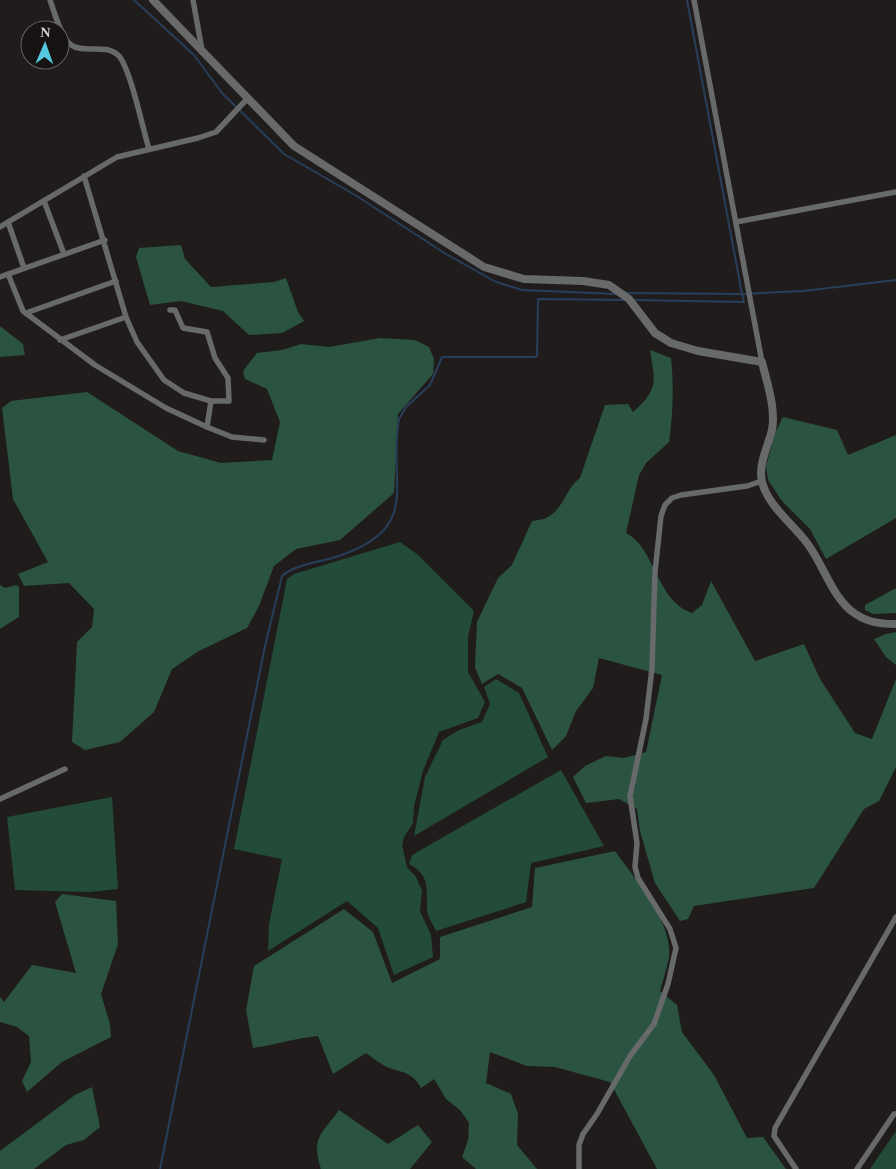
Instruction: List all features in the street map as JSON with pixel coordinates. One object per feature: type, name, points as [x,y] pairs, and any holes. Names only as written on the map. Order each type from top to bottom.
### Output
[{"type":"street","points":[[50,0],[57,20],[71,45],[77,48],[102,48],[118,55],[129,73],[149,149]]},
{"type":"street","points":[[153,0],[294,146],[484,267],[524,279],[583,281],[609,285],[629,299],[655,333],[671,343],[698,351],[762,362]]},
{"type":"street","points":[[193,0],[202,52]]},
{"type":"street","points":[[694,0],[736,222],[748,299],[772,408],[772,428],[761,467],[762,482],[775,506],[808,544],[843,602],[864,620],[877,624],[896,624]]},
{"type":"street","points":[[0,227],[117,157],[216,132],[247,98]]},
{"type":"street","points":[[84,176],[105,240],[126,317],[137,342],[164,380],[184,393],[211,401],[236,401]]},
{"type":"street","points":[[736,222],[896,192]]},
{"type":"street","points":[[44,201],[64,254]]},
{"type":"street","points":[[8,222],[24,268]]},
{"type":"street","points":[[0,277],[105,240]]},
{"type":"street","points":[[8,274],[20,308],[60,340],[133,389],[166,408],[232,437],[264,440]]},
{"type":"street","points":[[26,313],[116,281]]},
{"type":"street","points":[[170,310],[175,310],[183,328],[208,334],[215,358],[228,378],[229,401]]},
{"type":"street","points":[[60,340],[126,317]]},
{"type":"street","points":[[207,427],[211,401]]},
{"type":"street","points":[[579,1169],[579,1145],[583,1134],[598,1114],[630,1056],[654,1024],[668,984],[676,948],[670,929],[638,878],[636,867],[637,843],[630,796],[646,719],[652,668],[654,572],[661,516],[665,505],[672,498],[762,482]]},
{"type":"street","points":[[0,799],[65,769]]},
{"type":"street","points":[[796,1169],[774,1136],[775,1128],[896,917]]},
{"type":"street","points":[[857,1169],[894,1114],[896,1114]]},
{"type":"green space","points":[[181,245],[185,259],[211,287],[274,282],[286,278],[298,312],[304,321],[282,333],[249,335],[223,311],[181,301],[150,305],[136,257],[139,248]]},
{"type":"green space","points":[[0,326],[23,344],[25,355],[0,357]]},
{"type":"green space","points":[[380,338],[415,340],[429,347],[434,359],[433,374],[398,414],[394,493],[340,540],[296,549],[274,566],[259,606],[247,628],[199,651],[172,669],[154,712],[120,742],[85,750],[72,742],[77,642],[92,627],[94,609],[69,583],[24,586],[18,574],[48,562],[13,499],[2,408],[11,401],[87,392],[178,451],[221,463],[272,460],[280,422],[267,389],[245,379],[243,371],[257,353],[282,350],[301,344],[329,347]]},
{"type":"green space","points":[[650,350],[671,358],[673,400],[669,442],[646,463],[639,475],[626,533],[636,540],[671,597],[680,607],[692,613],[702,605],[711,581],[755,661],[804,644],[820,679],[855,733],[872,739],[896,679],[896,767],[879,801],[864,809],[814,888],[694,906],[688,919],[680,921],[655,883],[640,831],[637,809],[619,799],[586,803],[573,777],[585,766],[606,756],[624,758],[646,752],[662,675],[599,658],[593,688],[576,711],[566,736],[552,750],[522,688],[498,674],[482,684],[475,667],[477,622],[498,578],[512,565],[532,521],[545,519],[558,509],[571,487],[580,478],[605,405],[628,404],[633,412],[651,391],[654,378]]},
{"type":"green space","points":[[783,417],[837,430],[848,455],[896,435],[896,518],[826,559],[810,529],[782,501],[768,480],[766,466],[776,431]]},
{"type":"green space","points":[[400,542],[417,554],[474,611],[468,637],[468,672],[485,702],[478,718],[439,732],[423,771],[414,806],[413,823],[404,837],[402,845],[407,867],[416,877],[422,891],[420,911],[431,935],[433,957],[394,975],[378,928],[347,901],[268,951],[269,924],[282,859],[234,849],[287,579],[294,574]]},
{"type":"green space","points":[[0,585],[5,588],[16,585],[19,587],[19,617],[0,629]]},
{"type":"green space","points":[[896,588],[896,613],[873,614],[865,610],[865,605]]},
{"type":"green space","points":[[896,632],[896,665],[886,657],[874,639]]},
{"type":"green space","points":[[496,679],[519,693],[548,757],[414,836],[425,777],[443,740],[459,730],[482,722],[490,704],[484,687]]},
{"type":"green space","points":[[561,770],[604,846],[531,863],[526,902],[436,931],[427,912],[427,889],[424,878],[421,873],[409,864],[412,855]]},
{"type":"green space","points":[[112,797],[118,889],[90,892],[15,890],[7,817]]},
{"type":"green space","points":[[615,851],[651,901],[665,929],[669,944],[669,957],[660,991],[677,1005],[682,1032],[714,1075],[747,1138],[763,1137],[786,1169],[657,1169],[610,1082],[555,1067],[527,1066],[490,1052],[486,1083],[511,1094],[518,1114],[517,1145],[537,1169],[476,1169],[462,1157],[468,1140],[469,1123],[460,1110],[446,1099],[434,1079],[421,1088],[411,1076],[384,1066],[366,1053],[333,1074],[318,1036],[253,1048],[246,1010],[254,966],[344,909],[373,932],[392,983],[440,959],[440,937],[532,907],[535,868]]},
{"type":"green space","points":[[62,894],[116,901],[118,944],[101,994],[110,1024],[111,1037],[62,1062],[27,1092],[22,1081],[31,1062],[29,1036],[17,1027],[0,1022],[0,997],[4,1002],[32,965],[76,973],[55,902]]},
{"type":"green space","points":[[92,1087],[100,1127],[84,1140],[66,1145],[34,1169],[0,1169],[0,1151],[75,1095]]},
{"type":"green space","points":[[339,1110],[388,1144],[418,1125],[432,1142],[410,1169],[321,1169],[317,1150],[318,1143],[323,1131]]},
{"type":"green space","points":[[896,1131],[896,1169],[870,1169]]},
{"type":"waterway","points":[[134,0],[194,55],[222,93],[284,154],[355,195],[446,254],[496,282],[522,290],[616,294]]},
{"type":"waterway","points":[[626,293],[742,294],[687,0]]},
{"type":"waterway","points":[[634,300],[744,302],[742,294],[803,291],[896,280]]},
{"type":"waterway","points":[[160,1169],[265,646],[282,576],[294,569],[339,556],[365,544],[383,532],[392,517],[396,501],[396,442],[399,419],[406,407],[430,385],[442,357],[537,356],[538,299],[627,300]]}]
